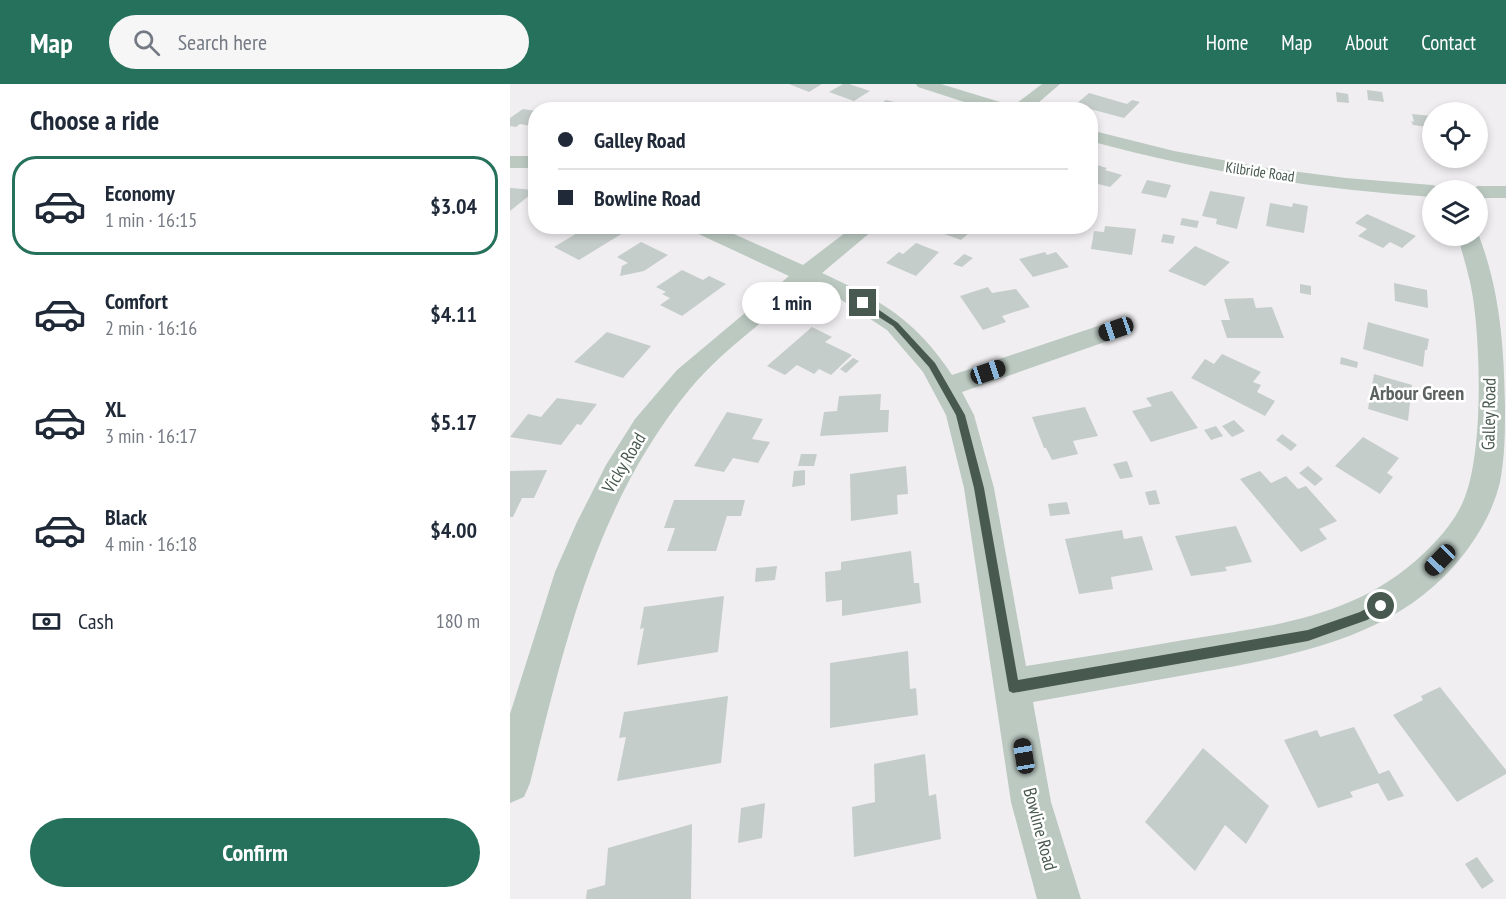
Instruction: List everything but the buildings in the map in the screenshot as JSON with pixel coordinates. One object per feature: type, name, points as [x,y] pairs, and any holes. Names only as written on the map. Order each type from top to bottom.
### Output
[{"type":"street","points":[[924,84],[982,102]]},
{"type":"street","points":[[1028,102],[1052,84]]},
{"type":"street","name":"Kilbride Road","points":[[1098,137],[1144,151],[1219,166],[1368,186],[1422,190]]},
{"type":"street","points":[[510,162],[528,162]]},
{"type":"street","points":[[1488,192],[1506,192]]},
{"type":"street","name":"Bowline Road","points":[[715,234],[848,294],[896,324],[932,365],[946,387],[960,415],[979,488],[1031,802],[1059,899]]},
{"type":"street","name":"Vicky Road","points":[[510,783],[562,594],[593,516],[629,450],[659,407],[682,381],[741,327],[858,234]]},
{"type":"street","name":"Galley Road","points":[[1013,687],[1308,635],[1363,616],[1417,584],[1464,531],[1482,494],[1488,459],[1491,408],[1490,333],[1483,278],[1472,246]]},
{"type":"street","points":[[946,387],[1116,329]]},
{"type":"district","name":"Arbour Green","points":[[1417,393]]},
{"type":"route","points":[[863,303],[896,324],[916,346],[932,365],[960,415],[979,488],[1013,687],[1308,635],[1363,616],[1381,606]]}]
